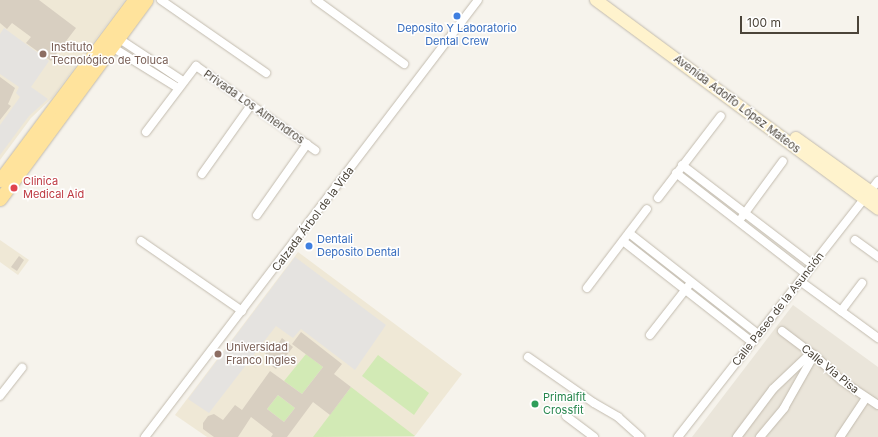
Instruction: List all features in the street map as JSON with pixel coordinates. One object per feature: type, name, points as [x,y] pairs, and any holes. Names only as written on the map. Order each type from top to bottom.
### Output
[{"type":"main road","points":[[0,180],[134,0]]},
{"type":"main road","points":[[0,199],[120,45],[146,0]]},
{"type":"street","points":[[161,0],[266,73]]},
{"type":"street","points":[[316,0],[404,64]]},
{"type":"street","name":"Calzada Árbol de la Vida","points":[[145,437],[478,0]]},
{"type":"street","name":"Avenida Adolfo López Mateos","points":[[596,0],[871,196]]},
{"type":"street","name":"Avenida Adolfo López Mateos","points":[[607,0],[871,196],[878,209]]},
{"type":"street","points":[[120,45],[164,68],[183,81],[146,132]]},
{"type":"street","points":[[120,45],[159,76],[178,88]]},
{"type":"street","name":"Privada Los Almendros","points":[[183,81],[194,66],[252,105],[314,150]]},
{"type":"street","points":[[159,76],[164,68]]},
{"type":"street","points":[[202,174],[252,105]]},
{"type":"street","points":[[658,198],[722,116]]},
{"type":"street","points":[[257,215],[307,144]]},
{"type":"street","points":[[739,221],[782,161]]},
{"type":"street","points":[[682,166],[813,265]]},
{"type":"street","points":[[676,174],[806,274]]},
{"type":"street","name":"Calle Paseo de la Asunción","points":[[678,437],[800,281],[871,196],[878,181]]},
{"type":"street","points":[[587,288],[647,209]]},
{"type":"street","points":[[629,232],[758,334]]},
{"type":"street","points":[[855,240],[878,257]]},
{"type":"street","points":[[141,241],[242,311]]},
{"type":"street","points":[[623,241],[752,342]]},
{"type":"street","points":[[650,335],[691,281]]},
{"type":"street","points":[[800,281],[878,338]]},
{"type":"street","points":[[841,311],[862,284]]},
{"type":"street","name":"Calle Via Pisa","points":[[782,332],[813,354],[842,381],[878,405]]},
{"type":"street","points":[[737,437],[773,389],[813,354]]},
{"type":"street","points":[[760,437],[784,408],[813,354]]},
{"type":"street","points":[[528,357],[594,403],[618,417],[640,437]]},
{"type":"street","points":[[0,396],[22,368]]},
{"type":"street","points":[[840,437],[866,398]]},
{"type":"street","points":[[566,416],[594,437]]},
{"type":"shaded area","name":"Instituto Tecnológico de Toluca","points":[[0,0],[125,0],[52,98],[31,118],[0,160]]},
{"type":"shaded area","points":[[4,28],[49,61],[31,87],[48,99],[29,116],[0,155],[0,125],[20,97],[16,93],[19,87],[0,74],[0,34]]},
{"type":"shaded area","points":[[0,240],[29,260],[18,275],[0,262]]},
{"type":"shaded area","points":[[298,252],[462,374],[414,437],[207,437],[175,415]]},
{"type":"shaded area","points":[[295,257],[386,325],[355,370],[301,329],[293,338],[276,326],[209,413],[188,399]]},
{"type":"shaded area","points":[[793,305],[878,367],[878,437],[692,437]]},
{"type":"green space","points":[[306,354],[323,367],[302,394],[284,381]]},
{"type":"green space","points":[[378,355],[429,393],[414,415],[362,376]]},
{"type":"green space","points":[[351,387],[415,436],[313,437]]},
{"type":"green space","points":[[278,395],[295,408],[284,422],[267,409]]},
{"type":"building","points":[[0,0],[39,0],[76,28],[51,61],[26,43],[31,37],[12,23],[7,29],[0,23]]},
{"type":"building","points":[[0,77],[15,88],[8,104],[11,106],[0,120]]},
{"type":"building","points":[[19,256],[24,260],[17,271],[11,267]]},
{"type":"building","points":[[301,332],[342,364],[334,374],[351,387],[330,415],[313,402],[287,437],[271,437],[273,434],[251,417],[238,437],[214,437],[203,429],[203,423],[208,416],[214,414],[223,420],[235,405],[242,410],[270,371],[302,394],[323,367],[292,344]],"holes":[[[278,395],[295,408],[284,422],[267,409]]]},
{"type":"building","points":[[282,338],[293,347],[276,369],[265,361],[268,356],[265,354],[275,342],[278,344]]},
{"type":"place","name":"Deposito Y Laboratorio Dental Crew","points":[[457,16]]},
{"type":"place","name":"Instituto Tecnológico de Toluca","points":[[43,54]]},
{"type":"place","name":"Clinica Medical Aid","points":[[14,188]]},
{"type":"place","name":"Dentali Deposito Dental","points":[[309,246]]},
{"type":"place","name":"Universidad Franco Ingles","points":[[218,354]]},
{"type":"place","name":"Primalfit Crossfit","points":[[535,404]]}]
